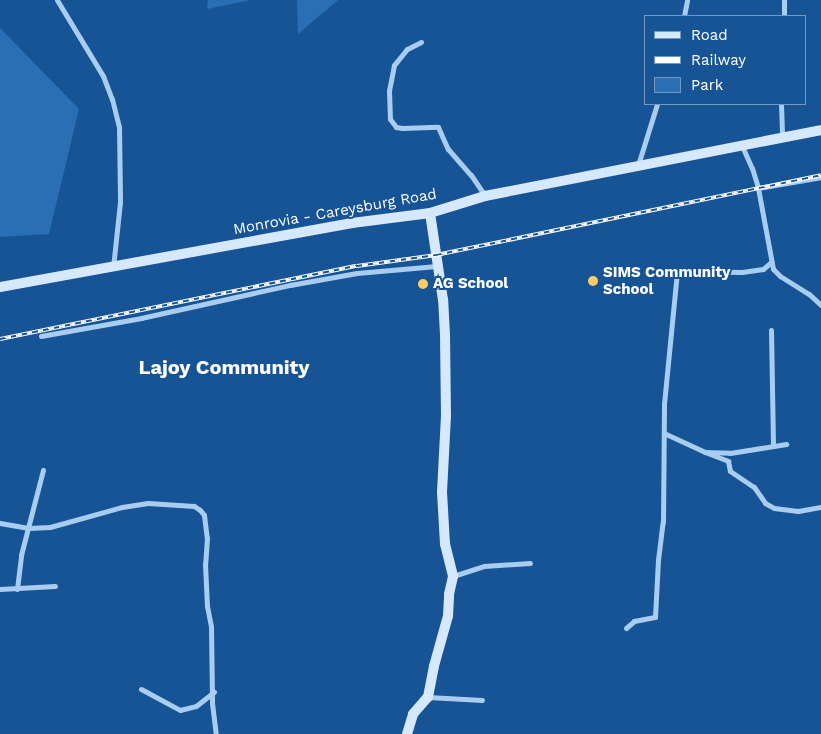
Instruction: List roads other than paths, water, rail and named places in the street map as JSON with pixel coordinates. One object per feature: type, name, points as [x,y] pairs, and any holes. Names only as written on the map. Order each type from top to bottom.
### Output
[{"type":"main road","name":"Monrovia - Careysburg Road","points":[[0,287],[113,268],[352,223],[430,213],[486,196],[821,130]]},
{"type":"main road","points":[[407,734],[413,714],[428,697],[434,666],[448,616],[448,594],[453,576],[445,544],[442,492],[446,346],[438,266],[430,213]]},
{"type":"street","points":[[57,0],[102,76],[112,99],[119,127],[120,202],[113,268]]},
{"type":"street","points":[[684,15],[687,0]]},
{"type":"street","points":[[784,0],[784,15]]},
{"type":"street","points":[[421,42],[407,49],[394,65],[389,91],[390,119],[396,127],[402,128],[438,127],[448,149],[472,175],[486,196]]},
{"type":"street","points":[[638,166],[658,105]]},
{"type":"street","points":[[781,105],[782,137]]},
{"type":"street","points":[[742,145],[758,188],[771,262],[774,269],[780,276],[810,294],[821,304]]},
{"type":"street","points":[[758,188],[821,177]]},
{"type":"street","points":[[626,628],[634,621],[655,617],[658,560],[663,522],[666,434],[664,404],[677,271],[742,272],[763,269],[771,262]]},
{"type":"street","points":[[41,336],[141,318],[290,285],[357,273],[438,266]]},
{"type":"street","points":[[771,330],[773,444]]},
{"type":"street","points":[[666,434],[728,461],[730,471],[749,483],[765,502],[774,508],[798,512],[821,507]]},
{"type":"street","points":[[705,452],[730,453],[773,444],[786,444]]},
{"type":"street","points":[[18,589],[21,555],[43,470]]},
{"type":"street","points":[[0,523],[29,528],[50,527],[122,507],[148,503],[194,506],[200,510],[204,516],[207,538],[205,564],[207,606],[211,627],[214,692],[212,703],[216,734]]},
{"type":"street","points":[[453,576],[484,566],[530,564]]},
{"type":"street","points":[[0,589],[55,586]]},
{"type":"street","points":[[141,689],[180,710],[196,706],[214,692]]},
{"type":"street","points":[[428,697],[482,700]]},
{"type":"railway","points":[[0,339],[357,266],[436,255],[821,175]]},
{"type":"place","name":"SIMS Community School","points":[[593,281]]},
{"type":"place","name":"AG School","points":[[423,284]]},
{"type":"district","name":"Lajoy Community","points":[[224,367]]}]
